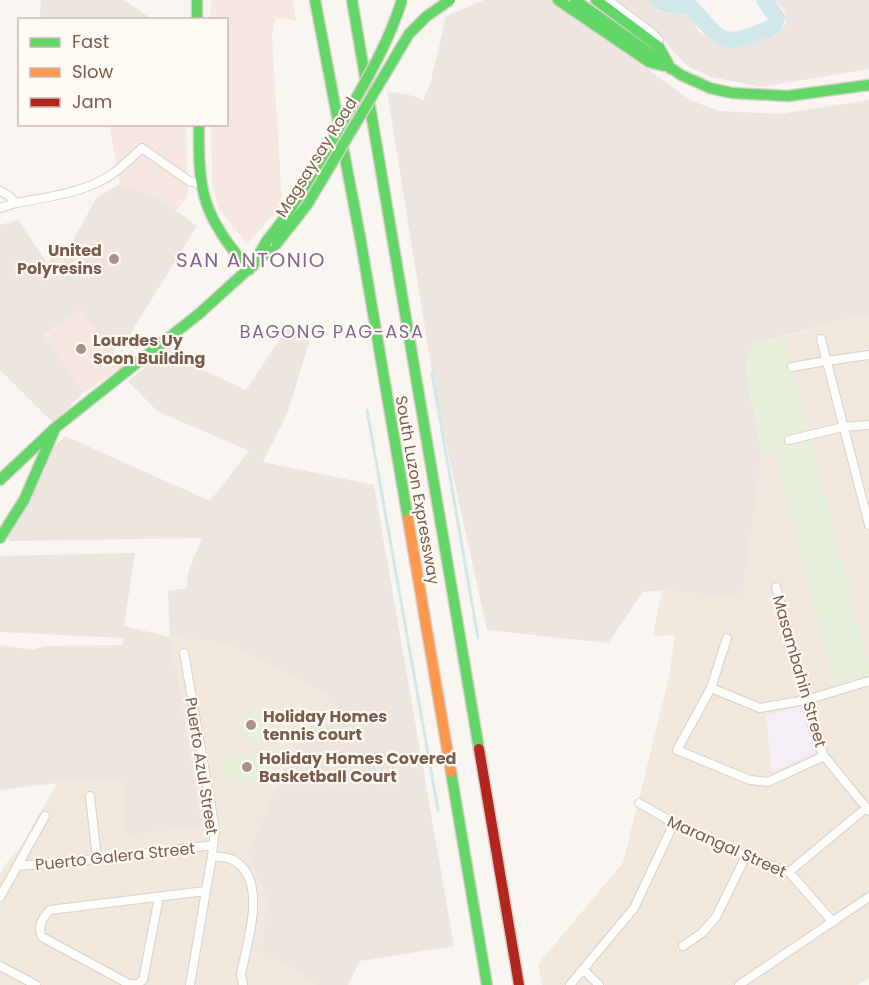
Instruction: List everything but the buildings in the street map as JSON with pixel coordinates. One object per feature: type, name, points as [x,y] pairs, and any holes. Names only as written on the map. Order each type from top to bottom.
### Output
[{"type":"main road","points":[[197,0],[197,18]]},
{"type":"main road","name":"South Luzon Expressway","points":[[315,0],[361,242],[487,985]]},
{"type":"main road","name":"South Luzon Expressway","points":[[352,0],[519,985]]},
{"type":"main road","points":[[0,480],[12,471],[56,426],[164,342],[251,268],[291,211],[378,61],[392,31],[402,0]]},
{"type":"main road","name":"Magsaysay Road","points":[[271,242],[307,205],[409,34],[427,16],[450,0]]},
{"type":"main road","points":[[558,0],[649,62],[711,88],[732,93],[771,96],[805,94],[869,85]]},
{"type":"main road","points":[[575,0],[676,72]]},
{"type":"main road","points":[[596,0],[659,47],[676,72]]},
{"type":"main road","points":[[199,126],[201,184],[204,199],[226,243],[251,268]]},
{"type":"main road","points":[[0,538],[11,523],[36,475],[56,426]]},
{"type":"street","points":[[608,0],[652,33],[671,56],[676,72]]},
{"type":"street","points":[[0,208],[72,192],[92,185],[108,177],[142,148],[189,181],[201,184]]},
{"type":"street","points":[[0,191],[16,203]]},
{"type":"street","points":[[821,339],[869,525]]},
{"type":"street","points":[[792,368],[869,355]]},
{"type":"street","points":[[789,440],[843,427],[869,424]]},
{"type":"street","name":"Masambahin Street","points":[[776,587],[813,730],[824,756],[868,809]]},
{"type":"street","points":[[727,638],[711,688],[677,750],[750,780],[768,782],[824,756]]},
{"type":"street","name":"Puerto Azul Street","points":[[184,653],[215,830],[190,985]]},
{"type":"street","points":[[711,688],[760,708],[806,700],[869,681]]},
{"type":"street","points":[[90,796],[97,859]]},
{"type":"street","name":"Marangal Street","points":[[639,803],[674,823],[746,856],[789,872],[833,922]]},
{"type":"street","points":[[789,872],[868,809]]},
{"type":"street","points":[[0,897],[45,816]]},
{"type":"street","points":[[570,985],[634,908],[674,823]]},
{"type":"street","name":"Puerto Galera Street","points":[[17,866],[213,845]]},
{"type":"street","points":[[212,856],[230,859],[239,865],[248,876],[253,892],[254,906],[241,974],[243,985]]},
{"type":"street","points":[[683,946],[702,933],[716,917],[746,856]]},
{"type":"street","points":[[159,897],[143,980],[137,984],[129,984],[42,937],[40,933],[39,927],[50,910],[205,891]]},
{"type":"street","points":[[739,985],[869,897]]},
{"type":"street","points":[[0,966],[36,985]]},
{"type":"street","points":[[584,969],[599,985]]},
{"type":"shaded area","points":[[41,0],[124,0],[151,18],[42,18],[40,14]]},
{"type":"shaded area","points":[[211,0],[292,0],[296,21],[276,17],[272,35],[282,205],[247,244],[219,209],[212,183],[211,126],[228,126],[228,18],[210,18]]},
{"type":"shaded area","points":[[484,0],[551,0],[692,101],[720,111],[779,114],[869,100],[869,317],[857,317],[754,343],[745,367],[762,454],[742,599],[662,590],[643,592],[608,643],[487,630],[436,397],[387,91],[414,96],[423,101],[431,81],[446,16]]},
{"type":"shaded area","points":[[613,0],[649,0],[658,11],[666,13],[676,9],[688,11],[698,31],[721,44],[757,41],[777,34],[786,23],[785,11],[774,0],[869,0],[869,69],[762,87],[711,77],[687,66],[657,33]]},
{"type":"shaded area","points":[[109,126],[186,126],[188,196],[176,211],[159,198],[120,184]]},
{"type":"shaded area","points":[[120,184],[159,198],[197,226],[127,339],[113,352],[80,309],[44,336],[83,393],[53,423],[0,370],[0,225],[18,220],[47,263],[59,249],[66,253],[97,197]]},
{"type":"shaded area","name":"Lourdes Uy Soon Building","points":[[80,308],[124,366],[83,393],[44,337]]},
{"type":"shaded area","points":[[857,317],[869,317],[869,666],[785,336]]},
{"type":"shaded area","points":[[289,325],[311,336],[288,412],[263,462],[374,485],[454,946],[360,961],[348,985],[317,985],[261,950],[267,899],[248,852],[300,738],[330,696],[229,644],[171,637],[202,826],[127,835],[122,780],[57,783],[0,790],[0,645],[33,650],[44,646],[123,645],[123,638],[0,632],[0,556],[135,553],[124,626],[170,637],[168,591],[187,588],[188,572],[202,538],[10,541],[7,536],[17,523],[53,448],[65,436],[210,501],[249,451],[157,411],[128,381],[170,347],[177,358],[246,390]]},
{"type":"shaded area","points":[[773,449],[835,685],[869,677],[869,978],[858,985],[542,985],[538,964],[623,863],[669,678],[675,635],[653,636],[662,590],[742,599],[762,454]]},
{"type":"shaded area","points":[[171,637],[229,644],[331,696],[300,738],[261,883],[267,899],[261,950],[317,985],[0,985],[0,875],[4,866],[19,849],[57,783],[123,780],[202,826]]},
{"type":"shaded area","points":[[802,706],[815,753],[772,772],[766,715]]},
{"type":"green space","points":[[785,336],[869,666],[869,677],[835,685],[773,450],[762,454],[745,367],[754,343]]},
{"type":"green space","name":"Holiday Homes tennis court","points":[[260,708],[261,741],[243,741],[242,709]]},
{"type":"green space","name":"Holiday Homes Covered Basketball Court","points":[[270,754],[270,780],[225,781],[224,755]]},
{"type":"waterway","points":[[657,0],[665,4],[690,6],[718,35],[734,40],[774,26],[777,18],[764,0]]},
{"type":"waterway","points":[[432,373],[478,638]]},
{"type":"waterway","points":[[367,410],[438,810]]},
{"type":"traffic: fast","points":[[197,0],[197,18]]},
{"type":"traffic: fast","points":[[315,0],[361,242],[408,519]]},
{"type":"traffic: fast","points":[[352,0],[479,749]]},
{"type":"traffic: fast","points":[[266,242],[303,189],[364,84],[389,35],[402,0]]},
{"type":"traffic: fast","points":[[277,243],[307,205],[409,34],[427,16],[450,0]]},
{"type":"traffic: fast","points":[[558,0],[649,62],[664,66]]},
{"type":"traffic: fast","points":[[575,0],[681,75],[710,88],[732,93],[788,96],[869,85]]},
{"type":"traffic: fast","points":[[596,0],[659,47],[671,69]]},
{"type":"traffic: fast","points":[[199,126],[200,169],[206,203],[222,234],[249,270]]},
{"type":"traffic: fast","points":[[253,266],[266,242]]},
{"type":"traffic: fast","points":[[0,480],[55,428],[200,313],[277,243]]},
{"type":"traffic: fast","points":[[0,538],[24,500],[55,429]]},
{"type":"traffic: fast","points":[[451,772],[487,985]]},
{"type":"traffic: slow","points":[[408,519],[451,772]]},
{"type":"traffic: jam","points":[[479,749],[519,985]]},
{"type":"place","name":"United Polyresins","points":[[114,259]]},
{"type":"place","name":"Lourdes Uy Soon Building","points":[[81,349]]},
{"type":"place","name":"Holiday Homes tennis court","points":[[251,725]]},
{"type":"place","name":"Holiday Homes Covered Basketball Court","points":[[247,767]]},
{"type":"district","name":"SAN ANTONIO","points":[[251,260]]},
{"type":"district","name":"BAGONG PAG-ASA","points":[[332,332]]}]
